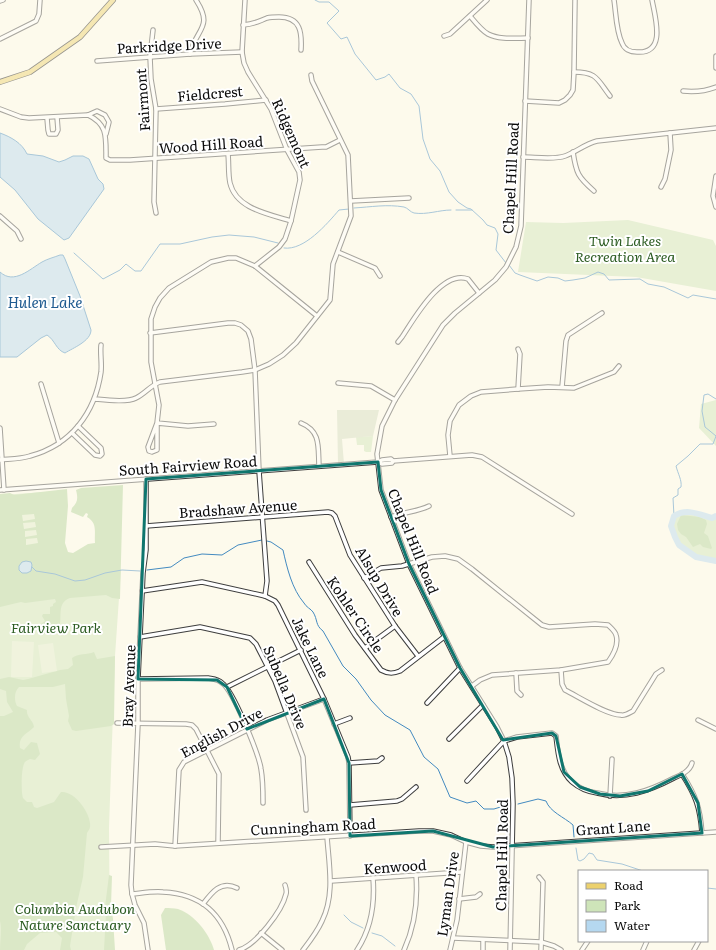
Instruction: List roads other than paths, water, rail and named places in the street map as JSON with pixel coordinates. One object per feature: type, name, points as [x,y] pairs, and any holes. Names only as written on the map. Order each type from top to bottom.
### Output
[{"type":"main road","points":[[0,82],[30,72],[80,37],[113,0]]},
{"type":"street","points":[[0,39],[36,21],[39,14],[40,0]]},
{"type":"street","points":[[190,54],[192,46],[202,29],[204,22],[203,12],[196,0]]},
{"type":"street","name":"Ridgemont","points":[[245,0],[242,52],[245,67],[276,119],[287,150],[297,168],[300,180],[291,221],[285,240],[255,266]]},
{"type":"street","points":[[444,36],[450,34],[487,0]]},
{"type":"street","name":"Chapel Hill Road","points":[[510,950],[512,778],[509,757],[504,741],[497,727],[460,668],[444,637],[410,564],[380,490],[377,454],[382,426],[394,400],[443,325],[455,313],[495,280],[506,267],[519,239],[521,226],[529,0]]},
{"type":"street","points":[[525,101],[559,103],[565,100],[573,90],[575,0]]},
{"type":"street","points":[[614,0],[619,37],[622,45],[631,51],[638,53],[650,49],[657,39],[652,0]]},
{"type":"street","points":[[470,16],[489,35],[497,37],[528,38]]},
{"type":"street","points":[[243,25],[256,24],[272,17],[289,18],[297,23],[301,36],[300,50]]},
{"type":"street","name":"Fairmont","points":[[153,30],[150,57],[151,79],[156,109],[154,202],[156,212]]},
{"type":"street","name":"Parkridge Drive","points":[[97,61],[190,54],[242,52]]},
{"type":"street","points":[[716,56],[716,68]]},
{"type":"street","points":[[574,72],[591,73],[596,77],[610,96]]},
{"type":"street","points":[[94,399],[129,400],[137,398],[155,384],[255,370],[269,364],[283,355],[296,343],[330,300],[333,264],[351,216],[348,155],[312,81],[311,74]]},
{"type":"street","points":[[684,91],[716,87]]},
{"type":"street","name":"Fieldcrest","points":[[156,109],[266,100]]},
{"type":"street","points":[[0,109],[21,117],[47,118],[88,115],[97,111],[105,115],[109,122],[106,134]]},
{"type":"street","points":[[88,115],[95,118],[102,126],[106,134]]},
{"type":"street","points":[[47,118],[49,134],[53,135],[56,134],[58,130],[57,117]]},
{"type":"street","points":[[523,157],[559,158],[597,141],[716,128]]},
{"type":"street","points":[[661,188],[665,179],[671,150],[670,133]]},
{"type":"street","name":"Wood Hill Road","points":[[106,134],[106,158],[110,160],[130,160],[326,147],[340,140]]},
{"type":"street","points":[[573,152],[575,169],[580,178],[594,190]]},
{"type":"street","points":[[228,154],[230,181],[236,196],[247,205],[291,221]]},
{"type":"street","points":[[716,176],[713,196],[716,206]]},
{"type":"street","points":[[351,201],[409,198]]},
{"type":"street","points":[[0,216],[17,231],[21,240]]},
{"type":"street","points":[[338,252],[375,268],[380,276]]},
{"type":"street","points":[[157,422],[148,448],[149,451],[152,452],[157,450],[157,422],[159,405],[150,362],[151,319],[160,298],[169,288],[211,262],[220,259],[236,258],[255,266],[317,316]]},
{"type":"street","points":[[398,342],[426,300],[438,289],[452,280],[458,277],[468,279],[479,293]]},
{"type":"street","points":[[562,387],[566,341],[568,335],[602,313]]},
{"type":"street","points":[[150,333],[235,323],[241,325],[248,331],[251,339],[255,370],[259,471],[267,581],[265,596]]},
{"type":"street","points":[[1,460],[30,456],[46,451],[72,433],[88,414],[94,399],[101,371],[101,345]]},
{"type":"street","points":[[518,349],[520,354],[518,388]]},
{"type":"street","points":[[572,514],[482,457],[472,455],[450,456],[448,435],[450,421],[459,405],[471,396],[481,392],[518,388],[574,388],[614,372],[619,366]]},
{"type":"street","points":[[41,384],[59,443]]},
{"type":"street","points":[[338,384],[371,386],[394,400]]},
{"type":"street","points":[[157,422],[188,426],[214,424]]},
{"type":"street","points":[[301,422],[308,425],[317,437],[319,466]]},
{"type":"street","points":[[72,433],[95,455],[98,456],[102,454],[101,448],[78,426]]},
{"type":"street","points":[[0,428],[2,490]]},
{"type":"street","name":"South Fairview Road","points":[[2,490],[378,462],[392,459],[393,461],[450,456]]},
{"type":"street","name":"Bray Avenue","points":[[132,894],[132,845],[138,724],[138,679],[142,591],[146,550],[146,479]]},
{"type":"street","points":[[391,517],[402,513],[423,509],[429,506]]},
{"type":"street","name":"Bradshaw Avenue","points":[[146,526],[328,512],[332,513]]},
{"type":"street","name":"Alsup Drive","points":[[332,513],[350,555],[395,626],[418,656]]},
{"type":"street","points":[[364,578],[381,568],[410,564],[432,557],[445,556],[458,560],[542,625],[549,627],[595,624],[608,625],[616,634],[617,642],[613,656],[608,662],[561,670],[492,675],[472,686]]},
{"type":"street","name":"Kohler Circle","points":[[309,562],[355,635],[381,670],[389,674],[395,673],[400,671],[418,656]]},
{"type":"street","name":"Jake Lane","points":[[142,591],[202,582],[265,596],[275,601],[301,650],[324,699],[349,763],[350,836]]},
{"type":"street","points":[[366,648],[395,626]]},
{"type":"street","name":"Subella Drive","points":[[140,637],[200,627],[250,638],[256,644],[275,681],[303,757],[306,810]]},
{"type":"street","points":[[418,656],[444,637]]},
{"type":"street","points":[[227,687],[301,650]]},
{"type":"street","points":[[427,703],[460,668]]},
{"type":"street","points":[[561,670],[562,684],[565,690],[611,714],[620,715],[626,715],[633,711],[656,674],[662,670]]},
{"type":"street","points":[[516,673],[517,691],[521,695]]},
{"type":"street","points":[[138,679],[208,678],[217,680],[227,687],[241,714],[262,769],[263,803]]},
{"type":"street","name":"English Drive","points":[[175,846],[179,770],[184,762],[267,720],[324,699]]},
{"type":"street","points":[[450,739],[483,705]]},
{"type":"street","points":[[334,724],[350,718]]},
{"type":"street","points":[[698,720],[716,729]]},
{"type":"street","points":[[117,724],[186,724],[192,725],[196,729],[208,750],[220,778],[218,843]]},
{"type":"street","points":[[467,781],[504,741],[517,737],[552,733],[556,736],[559,758],[564,772],[572,782],[589,792],[610,796],[629,795],[648,791],[682,774],[691,767],[692,763]]},
{"type":"street","points":[[349,763],[378,761],[382,758]]},
{"type":"street","points":[[610,796],[612,759]]},
{"type":"street","points":[[682,774],[698,803],[701,815],[702,833]]},
{"type":"street","points":[[350,805],[397,801],[402,799],[416,787]]},
{"type":"street","name":"Cunningham Road","points":[[102,847],[155,844],[175,846],[433,831],[451,835],[466,842],[481,846],[493,847],[511,845]]},
{"type":"street","name":"Grant Lane","points":[[511,845],[716,832]]},
{"type":"street","points":[[303,950],[323,920],[329,902],[331,881],[327,837]]},
{"type":"street","name":"Lyman Drive","points":[[450,950],[457,920],[466,842]]},
{"type":"street","name":"Kenwood","points":[[331,881],[462,872]]},
{"type":"street","points":[[404,950],[413,926],[416,910],[416,875]]},
{"type":"street","points":[[539,877],[542,882],[541,950]]},
{"type":"street","points":[[357,950],[371,919],[374,892],[373,878]]},
{"type":"street","points":[[203,904],[214,889],[220,886],[232,885],[237,888]]},
{"type":"street","points":[[239,950],[250,944],[261,933],[281,907],[287,892],[285,885]]},
{"type":"street","points":[[148,950],[144,923],[135,905],[132,894],[161,892],[191,897],[212,911],[221,922],[228,935],[232,950]]},
{"type":"street","points":[[459,898],[476,897],[480,894]]},
{"type":"street","points":[[261,933],[282,950]]},
{"type":"street","points":[[453,938],[541,942],[561,950]]},
{"type":"street","points":[[483,940],[483,950]]},
{"type":"water","points":[[0,133],[16,141],[27,154],[43,156],[59,162],[73,156],[83,156],[89,159],[98,179],[103,184],[104,189],[69,238],[64,240],[38,219],[15,190],[0,177]]},
{"type":"water","name":"Hulen Lake","points":[[63,255],[65,259],[80,296],[91,330],[88,338],[81,344],[65,353],[60,350],[47,335],[17,357],[0,357],[0,272],[5,276],[16,276],[27,272],[44,261]]},
{"type":"water","points":[[22,562],[31,562],[31,571],[22,573],[19,570],[19,566]]},
{"type":"waterway","points":[[315,0],[319,2],[329,2],[339,11],[327,23],[341,39],[347,37],[355,54],[376,80],[389,74],[400,88],[411,94],[419,106],[423,139],[430,159],[440,171],[449,192],[458,202],[471,209],[487,225],[495,228],[498,234],[496,250],[506,263]]},
{"type":"waterway","points":[[354,208],[398,206],[419,213],[451,210]]},
{"type":"waterway","points":[[284,248],[292,248],[307,241],[322,229],[339,210],[349,209]]},
{"type":"waterway","points":[[456,210],[472,210]]},
{"type":"waterway","points":[[74,253],[103,279],[120,270],[126,264],[135,271],[141,271],[160,244],[180,244],[229,235],[254,237],[278,243]]},
{"type":"waterway","points":[[509,265],[515,273],[537,281],[548,277],[558,278],[565,281],[573,280],[585,278],[598,272],[604,274],[609,280],[640,279],[648,284],[664,287],[688,298],[693,295],[716,299]]},
{"type":"waterway","points":[[674,516],[673,498],[678,495],[678,489],[681,487],[676,466],[700,444],[713,444],[716,436],[705,427],[702,411],[704,395],[708,394],[716,399]]},
{"type":"waterway","points":[[716,516],[712,518],[693,512],[683,512],[674,516],[671,526],[679,545],[696,557],[716,561]]},
{"type":"waterway","points":[[147,570],[171,567],[184,558],[202,554],[222,555],[238,545],[262,540]]},
{"type":"waterway","points":[[267,541],[283,550],[288,571],[296,591],[315,615],[319,627],[323,631],[343,666],[356,679],[371,700],[385,715],[410,730],[424,757],[438,769],[450,797],[467,803],[476,801],[484,809],[494,809],[507,805]]},
{"type":"waterway","points":[[32,567],[36,571],[55,574],[75,581],[85,580],[105,573],[122,570],[140,571]]},
{"type":"waterway","points":[[518,804],[538,799],[546,801],[554,811],[573,825],[574,837]]},
{"type":"waterway","points":[[576,848],[578,860],[580,861],[589,853],[593,854],[597,860],[622,864],[640,870]]},
{"type":"waterway","points":[[708,888],[716,889]]},
{"type":"waterway","points":[[344,915],[351,922],[363,928]]},
{"type":"waterway","points":[[372,933],[382,936],[395,946]]},
{"type":"park label","name":"Twin Lakes Recreation Area","points":[[625,248]]},
{"type":"park label","name":"Fairview Park","points":[[56,627]]},
{"type":"park label","name":"Columbia Audubon Nature Sanctuary","points":[[75,916]]}]
